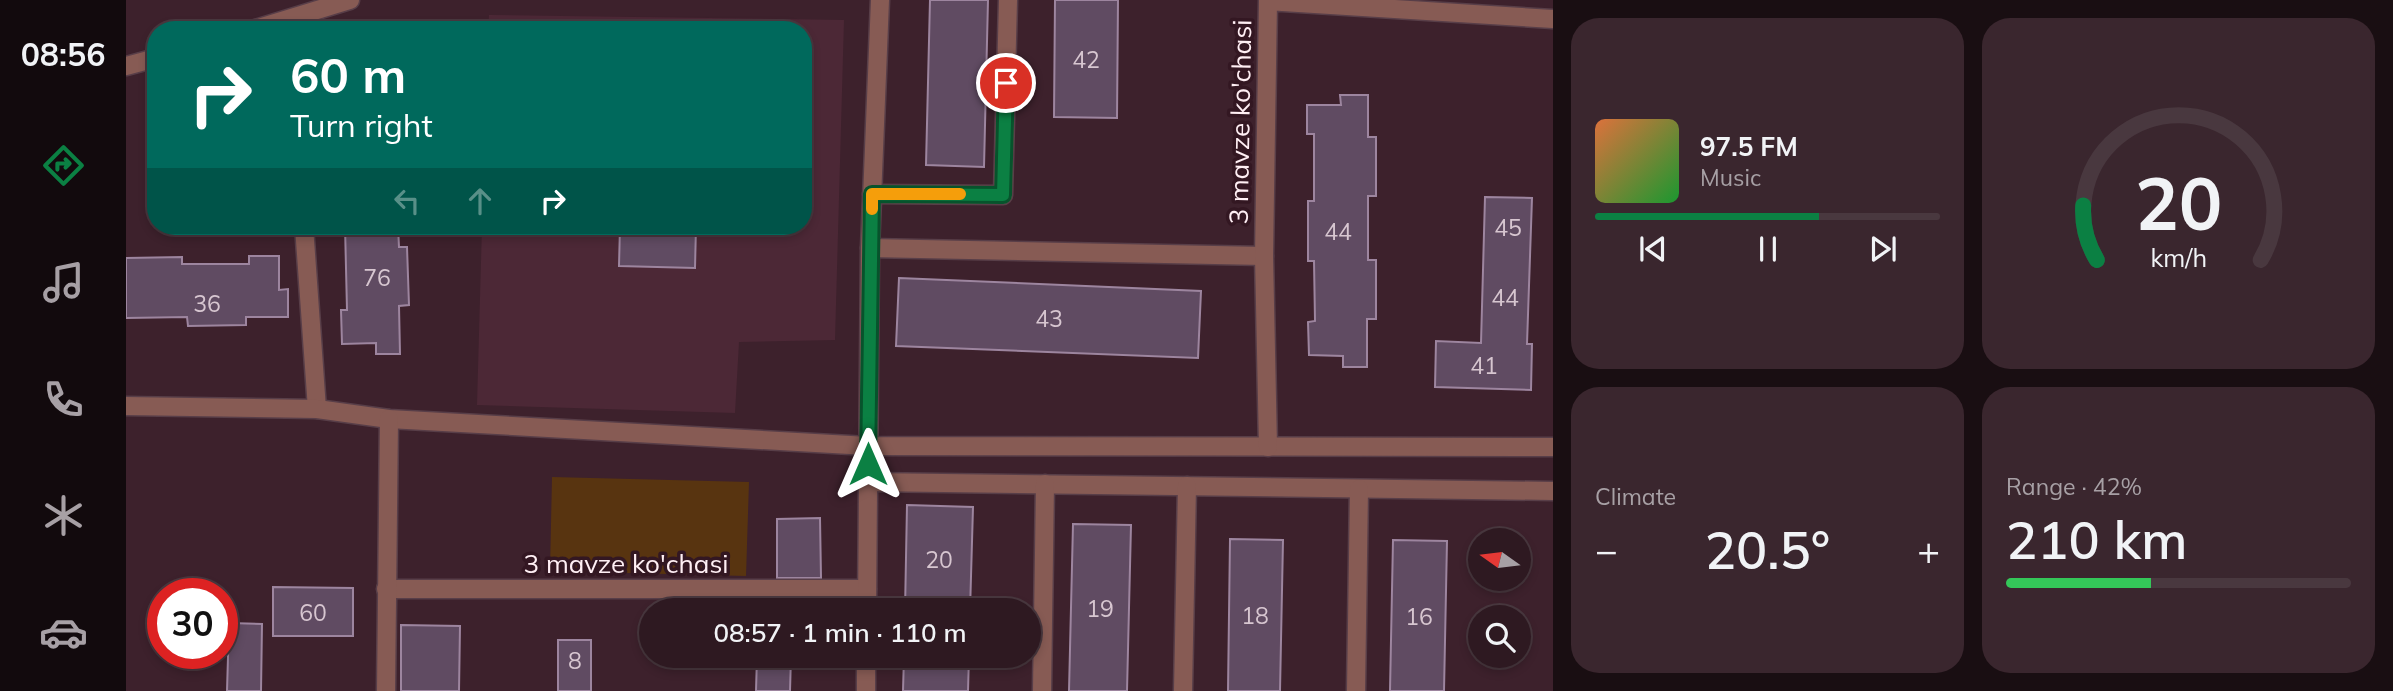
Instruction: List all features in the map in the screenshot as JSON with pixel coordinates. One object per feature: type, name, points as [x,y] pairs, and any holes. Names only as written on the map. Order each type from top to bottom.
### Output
[{"type":"street","points":[[298,21],[350,0]]},
{"type":"street","points":[[867,598],[870,248],[880,0]]},
{"type":"street","points":[[872,194],[1003,195],[1008,0]]},
{"type":"street","name":"3 mavze ko'chasi","points":[[1268,447],[1264,256],[1268,1],[1553,19]]},
{"type":"street","points":[[126,66],[147,60]]},
{"type":"street","points":[[305,235],[317,409]]},
{"type":"street","points":[[870,248],[1264,256]]},
{"type":"street","points":[[126,406],[317,409],[389,419],[868,446],[1553,447]]},
{"type":"street","points":[[386,691],[389,419]]},
{"type":"street","points":[[868,482],[1553,491]]},
{"type":"street","points":[[1042,691],[1045,484]]},
{"type":"street","points":[[1183,691],[1187,486]]},
{"type":"street","points":[[1356,691],[1359,489]]},
{"type":"street","name":"3 mavze ko'chasi","points":[[386,589],[867,589]]},
{"type":"street","points":[[866,668],[866,691]]},
{"type":"shaded area","points":[[489,15],[844,20],[835,340],[739,342],[735,413],[477,405],[482,235],[812,235],[812,21],[489,21]]},
{"type":"shaded area","points":[[552,477],[749,482],[746,576],[550,571]]},
{"type":"building","points":[[930,0],[988,0],[984,167],[926,165]]},
{"type":"building","points":[[1055,0],[1118,0],[1117,118],[1054,117]]},
{"type":"building","points":[[1340,95],[1368,95],[1368,137],[1376,137],[1376,196],[1368,196],[1368,260],[1376,260],[1376,319],[1367,319],[1367,367],[1343,367],[1343,356],[1309,355],[1308,322],[1315,321],[1314,261],[1308,261],[1308,201],[1314,201],[1314,134],[1307,134],[1307,105],[1341,105]]},
{"type":"building","points":[[1485,197],[1532,198],[1527,344],[1532,344],[1531,390],[1435,387],[1436,341],[1481,343]]},
{"type":"building","points":[[345,235],[398,235],[399,247],[407,247],[409,305],[399,306],[400,354],[376,354],[376,343],[342,344],[341,310],[347,310]]},
{"type":"building","points":[[620,235],[696,235],[695,268],[619,266]]},
{"type":"building","points":[[249,256],[279,256],[279,290],[288,289],[288,317],[246,317],[246,325],[188,326],[187,317],[126,318],[126,258],[182,257],[182,264],[249,264]]},
{"type":"building","points":[[899,278],[1201,291],[1198,358],[896,346]]},
{"type":"building","points":[[907,505],[973,507],[970,598],[905,598]]},
{"type":"building","points":[[820,518],[821,578],[777,578],[777,519]]},
{"type":"building","points":[[1073,524],[1131,525],[1127,691],[1069,691]]},
{"type":"building","points":[[1230,539],[1283,540],[1280,691],[1228,691]]},
{"type":"building","points":[[1393,540],[1447,541],[1444,691],[1390,691]]},
{"type":"building","points":[[273,587],[353,588],[353,636],[273,636]]},
{"type":"building","points":[[238,623],[262,624],[261,691],[227,691],[228,669],[238,669]]},
{"type":"building","points":[[401,625],[460,626],[459,691],[401,691]]},
{"type":"building","points":[[558,640],[591,640],[591,691],[558,691]]},
{"type":"building","points":[[757,668],[791,668],[790,691],[756,691]]},
{"type":"building","points":[[904,668],[969,668],[968,691],[903,691]]},
{"type":"slow traffic","points":[[872,209],[872,194],[960,194]]},
{"type":"route","points":[[868,464],[872,194],[1003,195],[1006,83]]}]
